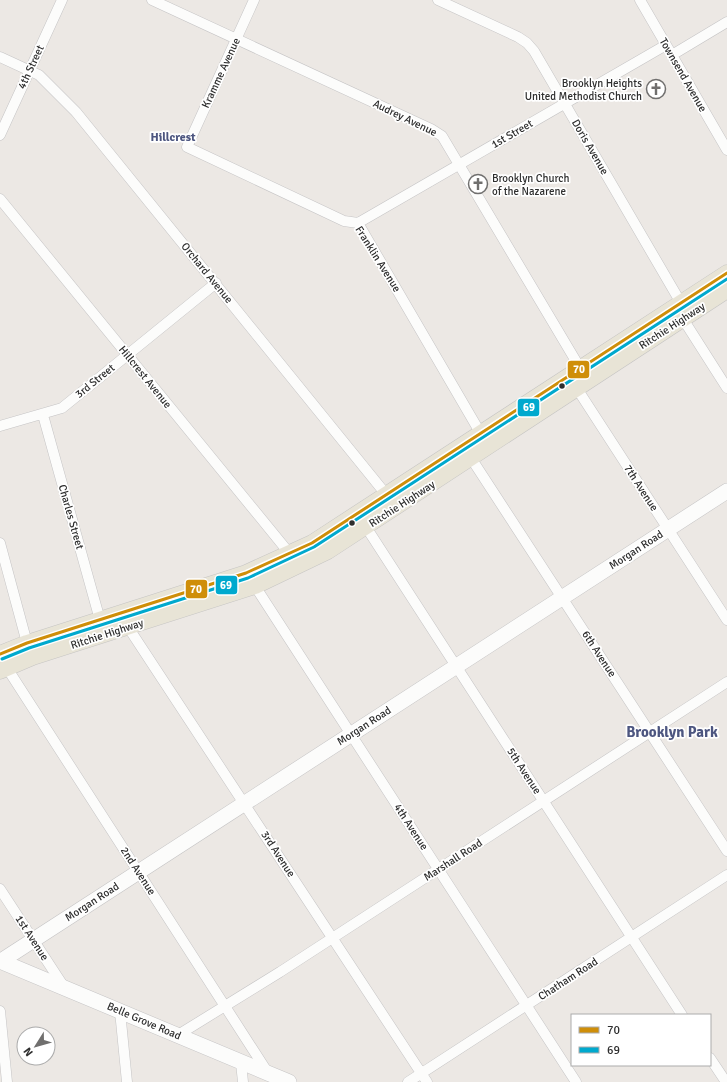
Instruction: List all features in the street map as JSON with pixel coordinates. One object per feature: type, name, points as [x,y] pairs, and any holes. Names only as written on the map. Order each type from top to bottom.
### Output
[{"type":"main road","name":"Ritchie Highway","points":[[2,665],[27,643],[100,620],[250,579],[290,554],[392,502],[471,458],[681,303],[727,273]]},
{"type":"main road","name":"Ritchie Highway","points":[[2,665],[33,657],[128,627],[250,579],[328,551],[366,527],[392,502],[481,434],[683,319],[727,290]]},
{"type":"street","name":"4th Street","points":[[0,135],[62,0]]},
{"type":"street","name":"Audrey Avenue","points":[[152,0],[431,129],[446,142],[460,164],[579,378]]},
{"type":"street","name":"Kramme Avenue","points":[[187,147],[254,0]]},
{"type":"street","name":"Townsend Avenue","points":[[640,0],[727,150]]},
{"type":"street","name":"Doris Avenue","points":[[442,1],[528,43],[681,303],[683,319]]},
{"type":"street","points":[[672,55],[727,22]]},
{"type":"street","name":"1st Street","points":[[358,223],[666,45]]},
{"type":"street","name":"Orchard Avenue","points":[[0,57],[39,75],[76,112],[392,502]]},
{"type":"street","name":"Franklin Avenue","points":[[187,147],[344,221],[358,223],[481,434]]},
{"type":"street","name":"Hillcrest Avenue","points":[[0,199],[290,554]]},
{"type":"street","name":"3rd Street","points":[[0,426],[43,415],[62,408],[216,283]]},
{"type":"street","points":[[683,319],[727,388]]},
{"type":"street","name":"7th Avenue","points":[[579,378],[668,529],[727,620]]},
{"type":"street","name":"Charles Street","points":[[43,415],[100,620]]},
{"type":"street","name":"6th Avenue","points":[[471,458],[727,851]]},
{"type":"street","name":"Morgan Road","points":[[0,961],[727,491]]},
{"type":"street","name":"5th Avenue","points":[[366,527],[681,1014]]},
{"type":"street","points":[[0,543],[27,643]]},
{"type":"street","name":"4th Avenue","points":[[250,579],[576,1082]]},
{"type":"street","name":"3rd Avenue","points":[[128,627],[424,1078]]},
{"type":"street","name":"2nd Avenue","points":[[2,665],[269,1074]]},
{"type":"street","name":"Marshall Road","points":[[178,1036],[333,938],[727,682]]},
{"type":"street","name":"Chatham Road","points":[[408,1082],[424,1078],[527,1005],[727,875]]},
{"type":"street","name":"1st Avenue","points":[[0,889],[64,987]]},
{"type":"street","name":"Belle Grove Road","points":[[0,961],[289,1082]]},
{"type":"street","points":[[0,1011],[7,1082]]},
{"type":"street","points":[[120,1011],[127,1082]]},
{"type":"street","points":[[711,1060],[726,1082]]},
{"type":"street","points":[[241,1063],[243,1082]]},
{"type":"transit line","name":"70","points":[[0,654],[27,643],[246,573],[312,543],[727,273]]},
{"type":"transit line","name":"69","points":[[2,659],[29,648],[248,578],[314,547],[727,279]]},
{"type":"place","name":"Brooklyn Heights United Methodist Church","points":[[656,89]]},
{"type":"place","name":"Brooklyn Church of the Nazarene","points":[[478,184]]},
{"type":"district","name":"Hillcrest","points":[[173,137]]},
{"type":"district","name":"Brooklyn Park","points":[[672,732]]}]
